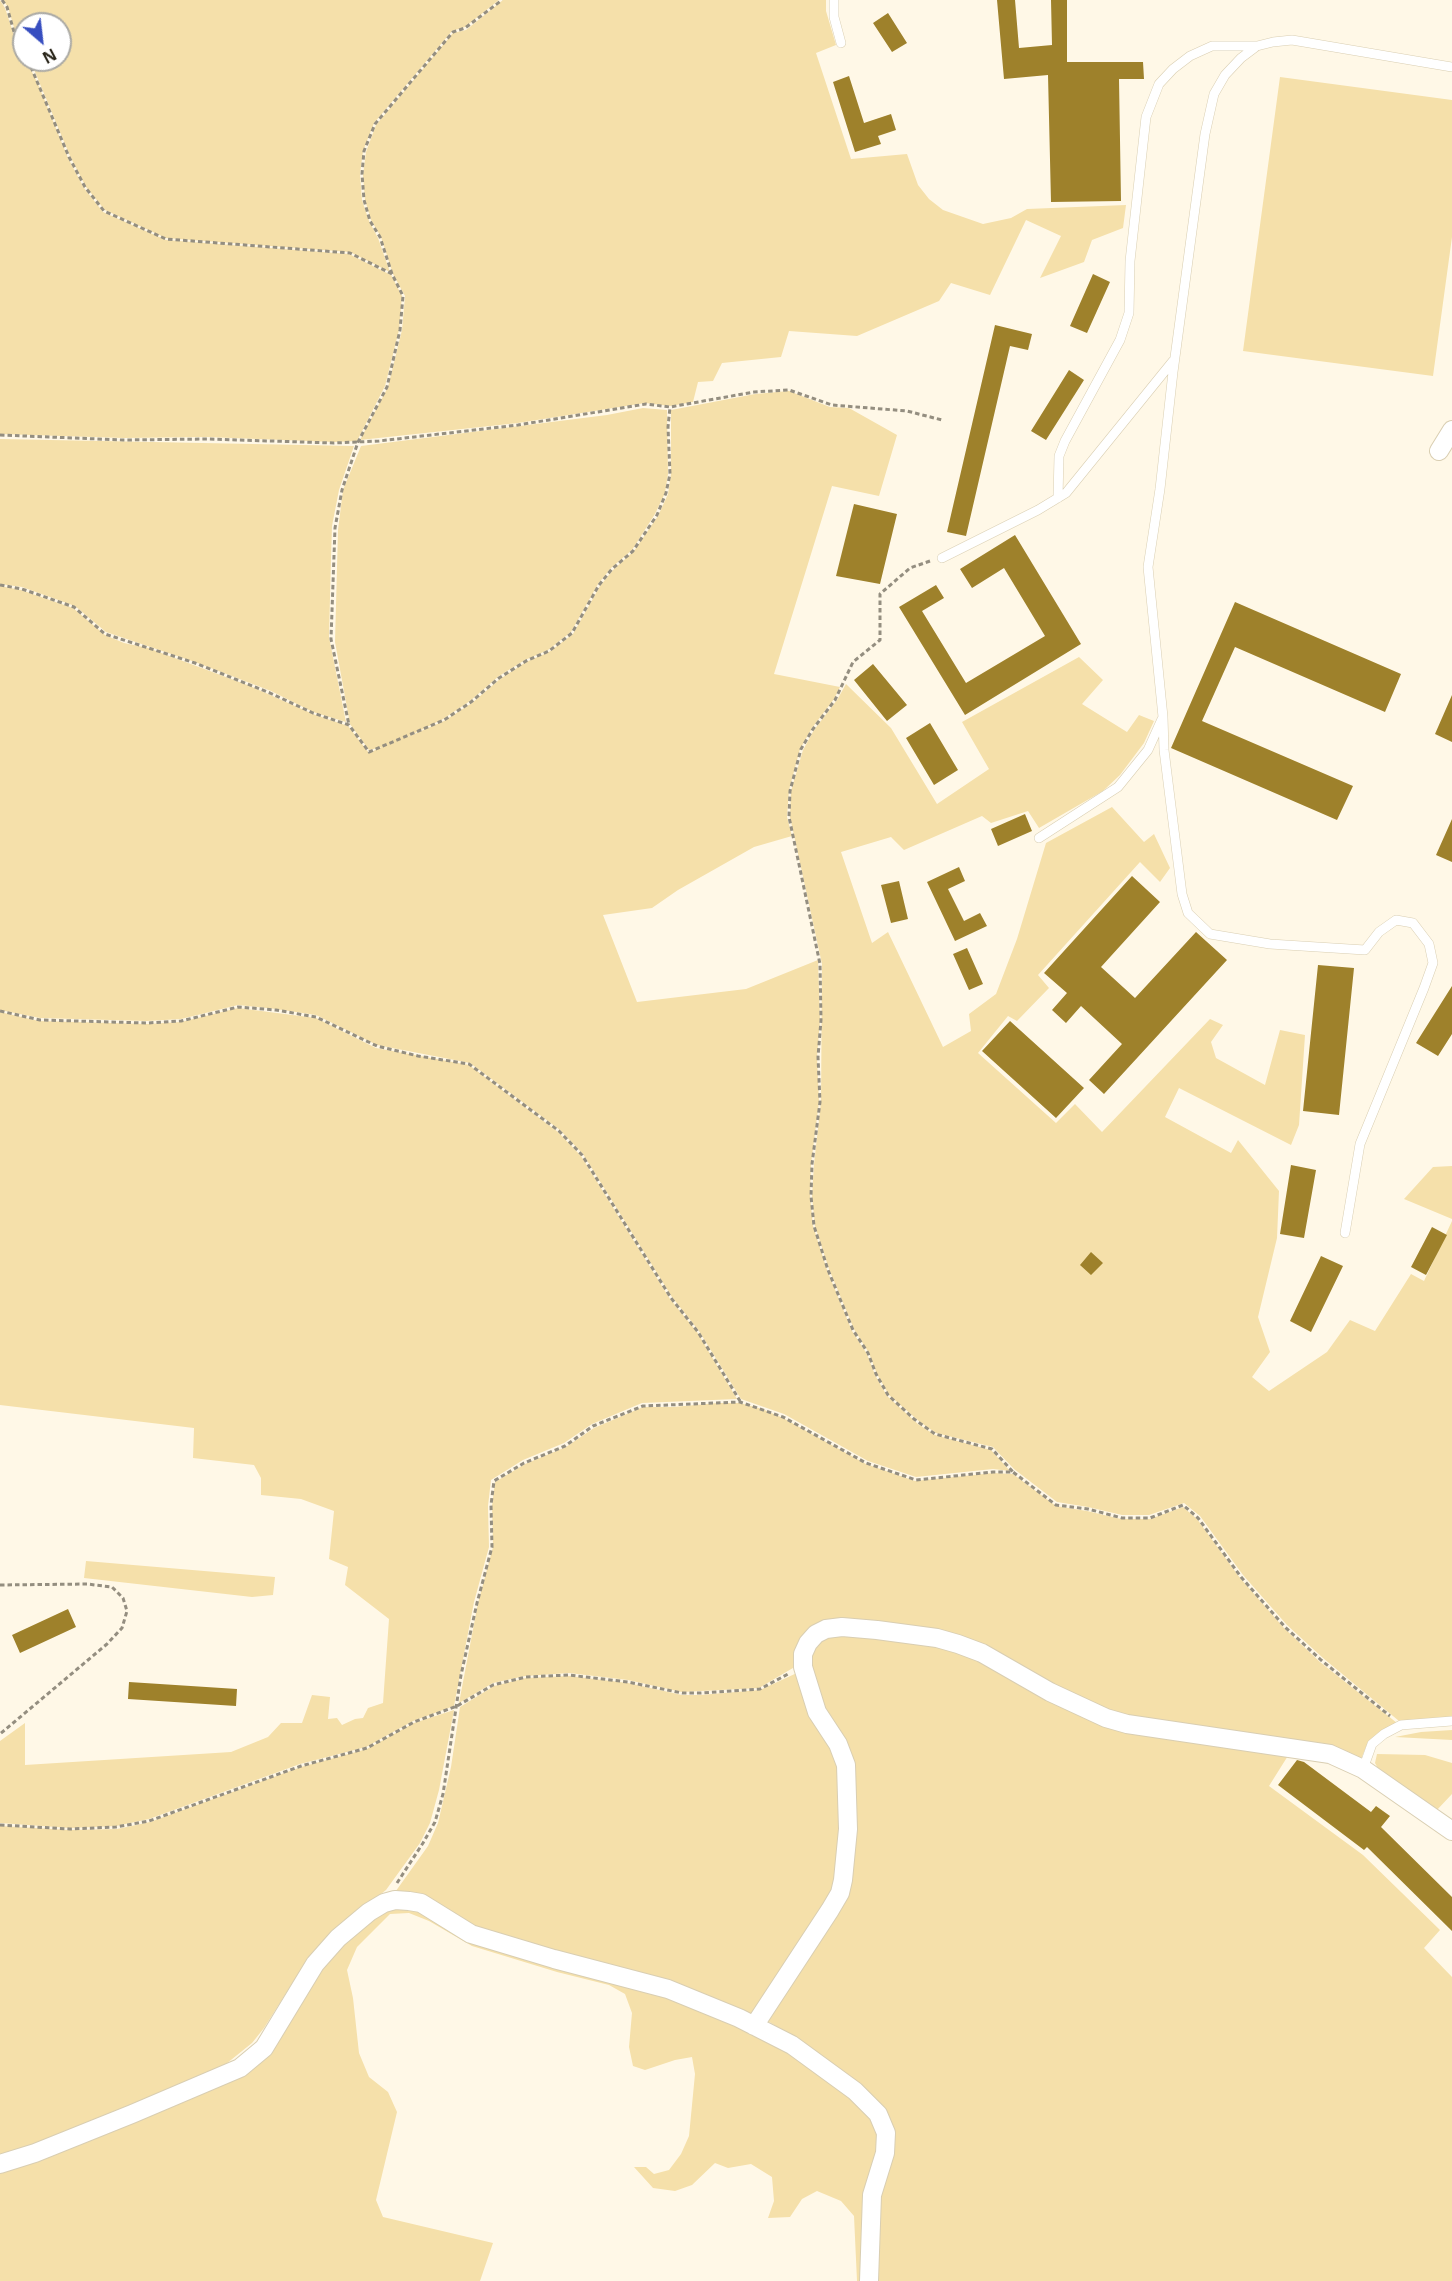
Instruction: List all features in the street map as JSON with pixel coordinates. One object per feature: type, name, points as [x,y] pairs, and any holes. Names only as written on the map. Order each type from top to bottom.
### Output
[{"type":"street","points":[[1439,451],[1452,430]]},
{"type":"street","points":[[754,2026],[840,1893],[846,1864],[848,1828],[846,1765],[838,1744],[817,1712],[803,1667],[803,1654],[808,1643],[816,1634],[826,1629],[842,1627],[937,1638],[982,1653],[1050,1692],[1106,1718],[1127,1724],[1330,1754],[1362,1769],[1452,1831]]},
{"type":"street","points":[[0,2164],[35,2153],[123,2118],[240,2068],[268,2043],[315,1964],[355,1923],[384,1903],[395,1900],[420,1903],[471,1934],[668,1989],[754,2026],[792,2045],[855,2091],[871,2106],[884,2125],[887,2142],[872,2195],[869,2281]]},
{"type":"lane","points":[[834,0],[834,17],[841,43]]},
{"type":"lane","points":[[1058,498],[1059,456],[1120,340],[1129,313],[1130,261],[1146,117],[1159,84],[1190,56],[1212,46],[1257,46],[1292,40],[1452,67]]},
{"type":"lane","points":[[1257,46],[1241,58],[1226,75],[1214,94],[1205,134],[1148,567],[1163,717],[1164,750],[1182,894],[1188,913],[1210,934],[1270,944],[1365,950],[1379,932],[1396,920],[1413,923],[1429,944],[1433,963],[1360,1144],[1345,1233]]},
{"type":"lane","points":[[942,558],[1038,510],[1066,493],[1174,359]]},
{"type":"lane","points":[[1039,838],[1118,787],[1148,750],[1163,717]]},
{"type":"lane","points":[[1362,1769],[1372,1744],[1384,1734],[1401,1725],[1452,1721]]},
{"type":"path","points":[[2,0],[7,7],[12,25]]},
{"type":"path","points":[[501,0],[465,28],[453,32],[375,124],[364,151],[363,200],[403,296],[400,330],[387,387],[358,442],[342,490],[335,528],[331,639],[349,725],[369,752],[444,720],[471,702],[500,678],[526,661],[549,651],[572,633],[599,585],[612,569],[633,551],[657,515],[666,493],[670,474],[668,427],[670,407]]},
{"type":"path","points":[[33,72],[69,157],[85,188],[104,211],[166,239],[350,253],[392,274]]},
{"type":"path","points":[[0,435],[123,440],[358,442],[518,425],[646,404],[670,407],[754,392],[789,390],[832,405],[907,411],[942,420]]},
{"type":"path","points":[[942,558],[910,568],[880,594],[880,640],[853,662],[835,700],[801,749],[790,791],[789,817],[820,964],[821,1020],[818,1057],[820,1102],[812,1164],[811,1196],[814,1226],[828,1270],[853,1330],[868,1353],[876,1374],[888,1395],[914,1419],[935,1434],[992,1449],[1013,1472],[1056,1505],[1088,1509],[1122,1518],[1150,1518],[1183,1506],[1198,1518],[1241,1577],[1285,1627],[1321,1660],[1401,1725]]},
{"type":"path","points":[[0,585],[22,589],[74,607],[105,634],[195,663],[313,713],[349,725]]},
{"type":"path","points":[[0,1011],[40,1020],[147,1023],[181,1021],[238,1007],[276,1010],[316,1017],[377,1047],[470,1064],[559,1131],[582,1155],[671,1298],[698,1332],[740,1402]]},
{"type":"path","points":[[384,1903],[435,1822],[449,1767],[457,1706],[477,1603],[492,1547],[491,1505],[494,1481],[524,1463],[565,1446],[593,1426],[643,1406],[740,1402],[783,1417],[866,1463],[916,1480],[1013,1472]]},
{"type":"path","points":[[0,1585],[87,1584],[112,1587],[123,1598],[127,1611],[122,1628],[106,1644],[0,1734]]},
{"type":"path","points":[[0,1825],[69,1829],[116,1827],[149,1821],[301,1766],[367,1748],[414,1722],[457,1706],[494,1685],[526,1677],[569,1675],[628,1682],[682,1693],[700,1693],[760,1689],[803,1667]]},
{"type":"shaded area","points":[[0,0],[12,29],[12,72],[32,72],[68,158],[84,188],[103,212],[166,240],[349,254],[391,275],[402,296],[399,330],[385,386],[357,441],[0,434]]},
{"type":"shaded area","points":[[3,0],[499,0],[465,27],[452,31],[374,123],[363,151],[360,174],[362,200],[390,272],[350,252],[166,238],[105,210],[86,187],[70,156],[35,72],[72,72],[72,12],[12,12],[12,21]]},
{"type":"shaded area","points":[[503,0],[826,0],[826,11],[836,45],[816,53],[851,159],[907,154],[918,185],[929,199],[943,210],[983,224],[1011,218],[1027,209],[1126,205],[1123,228],[1092,240],[1084,262],[1040,278],[1061,236],[1026,220],[990,295],[951,283],[939,301],[857,336],[789,331],[781,357],[722,363],[713,381],[698,382],[693,402],[670,406],[645,403],[518,423],[360,440],[388,387],[402,330],[405,296],[393,274],[381,237],[371,220],[365,200],[363,175],[366,152],[376,125],[453,33],[466,30]]},
{"type":"shaded area","points":[[1280,77],[1452,100],[1452,237],[1433,376],[1243,351]]},
{"type":"shaded area","points":[[789,391],[830,407],[849,408],[897,435],[879,496],[832,486],[774,674],[840,687],[800,749],[789,790],[787,817],[792,836],[754,847],[678,890],[652,908],[603,915],[637,1002],[746,989],[818,960],[819,1102],[811,1164],[810,1196],[813,1226],[827,1270],[852,1331],[867,1354],[875,1375],[887,1396],[918,1424],[935,1435],[991,1450],[1010,1471],[993,1469],[916,1477],[868,1461],[784,1414],[741,1399],[699,1331],[672,1297],[583,1154],[560,1130],[470,1063],[377,1045],[316,1015],[276,1009],[238,1005],[181,1019],[147,1021],[40,1018],[0,1010],[0,586],[21,590],[73,608],[105,635],[124,643],[148,648],[250,686],[313,714],[348,726],[369,753],[382,747],[369,750],[350,724],[335,642],[338,530],[343,490],[361,446],[607,415],[643,408],[667,410],[668,474],[665,493],[655,514],[632,550],[611,568],[598,584],[571,632],[548,650],[525,660],[499,676],[470,701],[443,719],[405,738],[444,721],[472,703],[500,679],[526,662],[549,652],[573,634],[600,586],[613,570],[634,551],[658,516],[668,494],[671,474],[671,410],[755,394]]},
{"type":"shaded area","points":[[0,439],[354,446],[339,490],[332,526],[331,559],[329,637],[346,722],[313,712],[271,691],[195,662],[106,632],[75,606],[22,587],[0,584]]},
{"type":"shaded area","points":[[1079,657],[1103,680],[1082,704],[1127,732],[1139,715],[1154,721],[1144,743],[1120,775],[1103,791],[1039,828],[1028,811],[991,823],[982,816],[904,850],[891,837],[841,852],[872,943],[888,932],[943,1047],[971,1031],[969,1014],[996,994],[1017,939],[1046,843],[1112,807],[1144,842],[1154,834],[1170,868],[1160,882],[1140,862],[1038,975],[1049,988],[1017,1021],[1008,1016],[978,1053],[1056,1123],[1075,1104],[1102,1132],[1210,1019],[1223,1025],[1211,1042],[1216,1058],[1265,1085],[1280,1030],[1305,1035],[1299,1125],[1291,1145],[1179,1088],[1165,1117],[1231,1153],[1238,1140],[1279,1191],[1277,1238],[1258,1317],[1270,1352],[1252,1377],[1269,1391],[1327,1352],[1350,1320],[1375,1331],[1411,1274],[1424,1281],[1452,1221],[1452,1718],[1399,1721],[1287,1625],[1243,1575],[1200,1516],[1184,1503],[1149,1515],[1122,1515],[1057,1502],[1014,1469],[993,1447],[936,1433],[920,1422],[889,1395],[877,1374],[869,1353],[854,1329],[829,1269],[815,1226],[812,1196],[821,1102],[822,964],[790,817],[791,791],[803,750],[846,684],[891,728],[937,804],[989,769],[962,722]]},
{"type":"shaded area","points":[[238,1008],[316,1018],[376,1048],[469,1065],[558,1132],[581,1156],[670,1299],[697,1332],[737,1399],[642,1403],[592,1424],[564,1443],[523,1460],[491,1480],[488,1506],[489,1547],[474,1602],[454,1706],[413,1721],[366,1747],[300,1764],[149,1819],[116,1826],[70,1828],[0,1823],[0,1741],[25,1723],[25,1765],[231,1752],[268,1737],[281,1723],[302,1723],[312,1695],[330,1697],[328,1719],[337,1718],[342,1725],[363,1718],[368,1708],[383,1703],[389,1619],[345,1585],[348,1567],[329,1559],[334,1511],[301,1499],[261,1495],[261,1478],[254,1465],[193,1458],[194,1428],[0,1405],[0,1012],[39,1021],[147,1024],[181,1022]]},
{"type":"shaded area","points":[[1452,1166],[1452,1219],[1404,1199],[1433,1167]]},
{"type":"shaded area","points":[[740,1403],[762,1409],[783,1418],[866,1464],[915,1481],[993,1473],[1013,1474],[1056,1506],[1121,1519],[1150,1519],[1183,1507],[1197,1519],[1240,1578],[1284,1628],[1320,1662],[1397,1723],[1368,1742],[1359,1764],[1103,1712],[1009,1659],[825,1625],[798,1665],[759,1688],[682,1692],[628,1680],[569,1673],[525,1676],[493,1683],[459,1703],[478,1603],[493,1547],[492,1506],[495,1482],[525,1464],[566,1447],[594,1428],[643,1407]]},
{"type":"shaded area","points":[[86,1561],[275,1577],[273,1595],[252,1597],[84,1578]]},
{"type":"shaded area","points":[[827,1632],[936,1641],[1105,1720],[1291,1751],[1269,1786],[1363,1855],[1440,1930],[1424,1948],[1452,1977],[1452,2281],[873,2281],[879,2182],[891,2141],[803,2043],[763,2018],[832,1911],[851,1797],[806,1655]]},
{"type":"shaded area","points":[[799,1672],[837,1751],[840,1859],[831,1894],[752,2018],[478,1932],[393,1895],[428,1846],[438,1823],[451,1767],[460,1707],[494,1686],[526,1678],[569,1676],[628,1683],[682,1695],[700,1695],[760,1690]]},
{"type":"shaded area","points":[[454,1710],[439,1790],[430,1823],[420,1843],[386,1890],[346,1921],[295,1979],[252,2043],[221,2068],[27,2149],[0,2154],[0,1826],[69,1830],[117,1829],[150,1822],[301,1767],[367,1749],[414,1723]]},
{"type":"shaded area","points":[[1452,1730],[1452,1740],[1395,1737],[1421,1732]]},
{"type":"shaded area","points":[[1377,1754],[1425,1755],[1452,1763],[1452,1794],[1436,1811],[1381,1774],[1375,1763]]},
{"type":"shaded area","points":[[409,1905],[737,2022],[815,2066],[880,2126],[865,2281],[857,2281],[854,2216],[841,2201],[817,2191],[802,2199],[790,2217],[768,2218],[774,2201],[772,2177],[751,2164],[728,2168],[715,2163],[692,2185],[675,2191],[653,2188],[634,2167],[646,2167],[654,2174],[669,2170],[681,2154],[689,2136],[695,2074],[692,2057],[645,2070],[633,2066],[629,2047],[632,2013],[625,1994],[609,1985],[472,1946],[429,1921],[409,1913],[390,1914],[357,1947],[347,1970],[353,1998],[359,2053],[369,2077],[388,2092],[397,2112],[376,2200],[383,2217],[493,2243],[480,2281],[0,2281],[0,2168],[242,2072],[318,1966],[371,1915]]},
{"type":"building","points":[[997,0],[1015,0],[1019,48],[1052,45],[1051,0],[1067,0],[1067,62],[1143,62],[1144,79],[1119,79],[1121,201],[1051,202],[1048,75],[1004,79]]},
{"type":"building","points":[[888,13],[907,43],[892,52],[873,23]]},
{"type":"building","points":[[849,76],[864,123],[891,114],[896,130],[878,136],[881,144],[855,152],[833,82]]},
{"type":"building","points":[[1093,274],[1110,282],[1087,333],[1070,326]]},
{"type":"building","points":[[995,325],[1032,334],[1028,350],[1010,346],[966,536],[947,532]]},
{"type":"building","points":[[1069,370],[1084,380],[1046,440],[1031,431]]},
{"type":"building","points":[[854,504],[897,514],[880,584],[836,576]]},
{"type":"building","points":[[1015,535],[1081,644],[965,715],[899,607],[936,585],[944,598],[922,611],[966,683],[1045,636],[1004,568],[972,588],[960,569]]},
{"type":"building","points":[[1235,602],[1401,674],[1385,712],[1235,647],[1202,721],[1353,786],[1337,820],[1171,748]]},
{"type":"building","points":[[873,664],[907,705],[887,721],[854,680]]},
{"type":"building","points":[[1452,695],[1452,742],[1435,734]]},
{"type":"building","points":[[930,723],[958,770],[934,785],[906,738]]},
{"type":"building","points":[[1025,814],[1032,831],[998,846],[991,829]]},
{"type":"building","points":[[1452,819],[1452,862],[1436,855]]},
{"type":"building","points":[[959,867],[965,881],[948,889],[964,921],[980,913],[987,926],[955,941],[927,882]]},
{"type":"building","points":[[1132,876],[1160,902],[1101,967],[1135,998],[1196,932],[1227,960],[1104,1094],[1089,1080],[1122,1044],[1081,1006],[1066,1023],[1052,1010],[1067,993],[1044,973]]},
{"type":"building","points":[[899,881],[908,919],[891,923],[881,885]]},
{"type":"building","points":[[967,948],[983,984],[969,990],[953,954]]},
{"type":"building","points":[[1318,965],[1354,968],[1339,1115],[1303,1111]]},
{"type":"building","points":[[1452,986],[1452,1034],[1438,1056],[1416,1043]]},
{"type":"building","points":[[1010,1021],[1084,1088],[1056,1118],[982,1051]]},
{"type":"building","points":[[1291,1165],[1316,1170],[1304,1238],[1280,1234]]},
{"type":"building","points":[[1432,1227],[1447,1235],[1426,1275],[1411,1267]]},
{"type":"building","points":[[1091,1252],[1103,1263],[1091,1275],[1080,1265]]},
{"type":"building","points":[[1321,1256],[1343,1266],[1311,1332],[1290,1321]]},
{"type":"building","points":[[68,1609],[76,1627],[20,1653],[12,1635]]},
{"type":"building","points":[[129,1682],[237,1689],[236,1706],[128,1699]]},
{"type":"building","points":[[1297,1760],[1304,1762],[1371,1812],[1376,1806],[1390,1816],[1381,1827],[1452,1897],[1452,1931],[1367,1847],[1364,1850],[1278,1785]]}]
